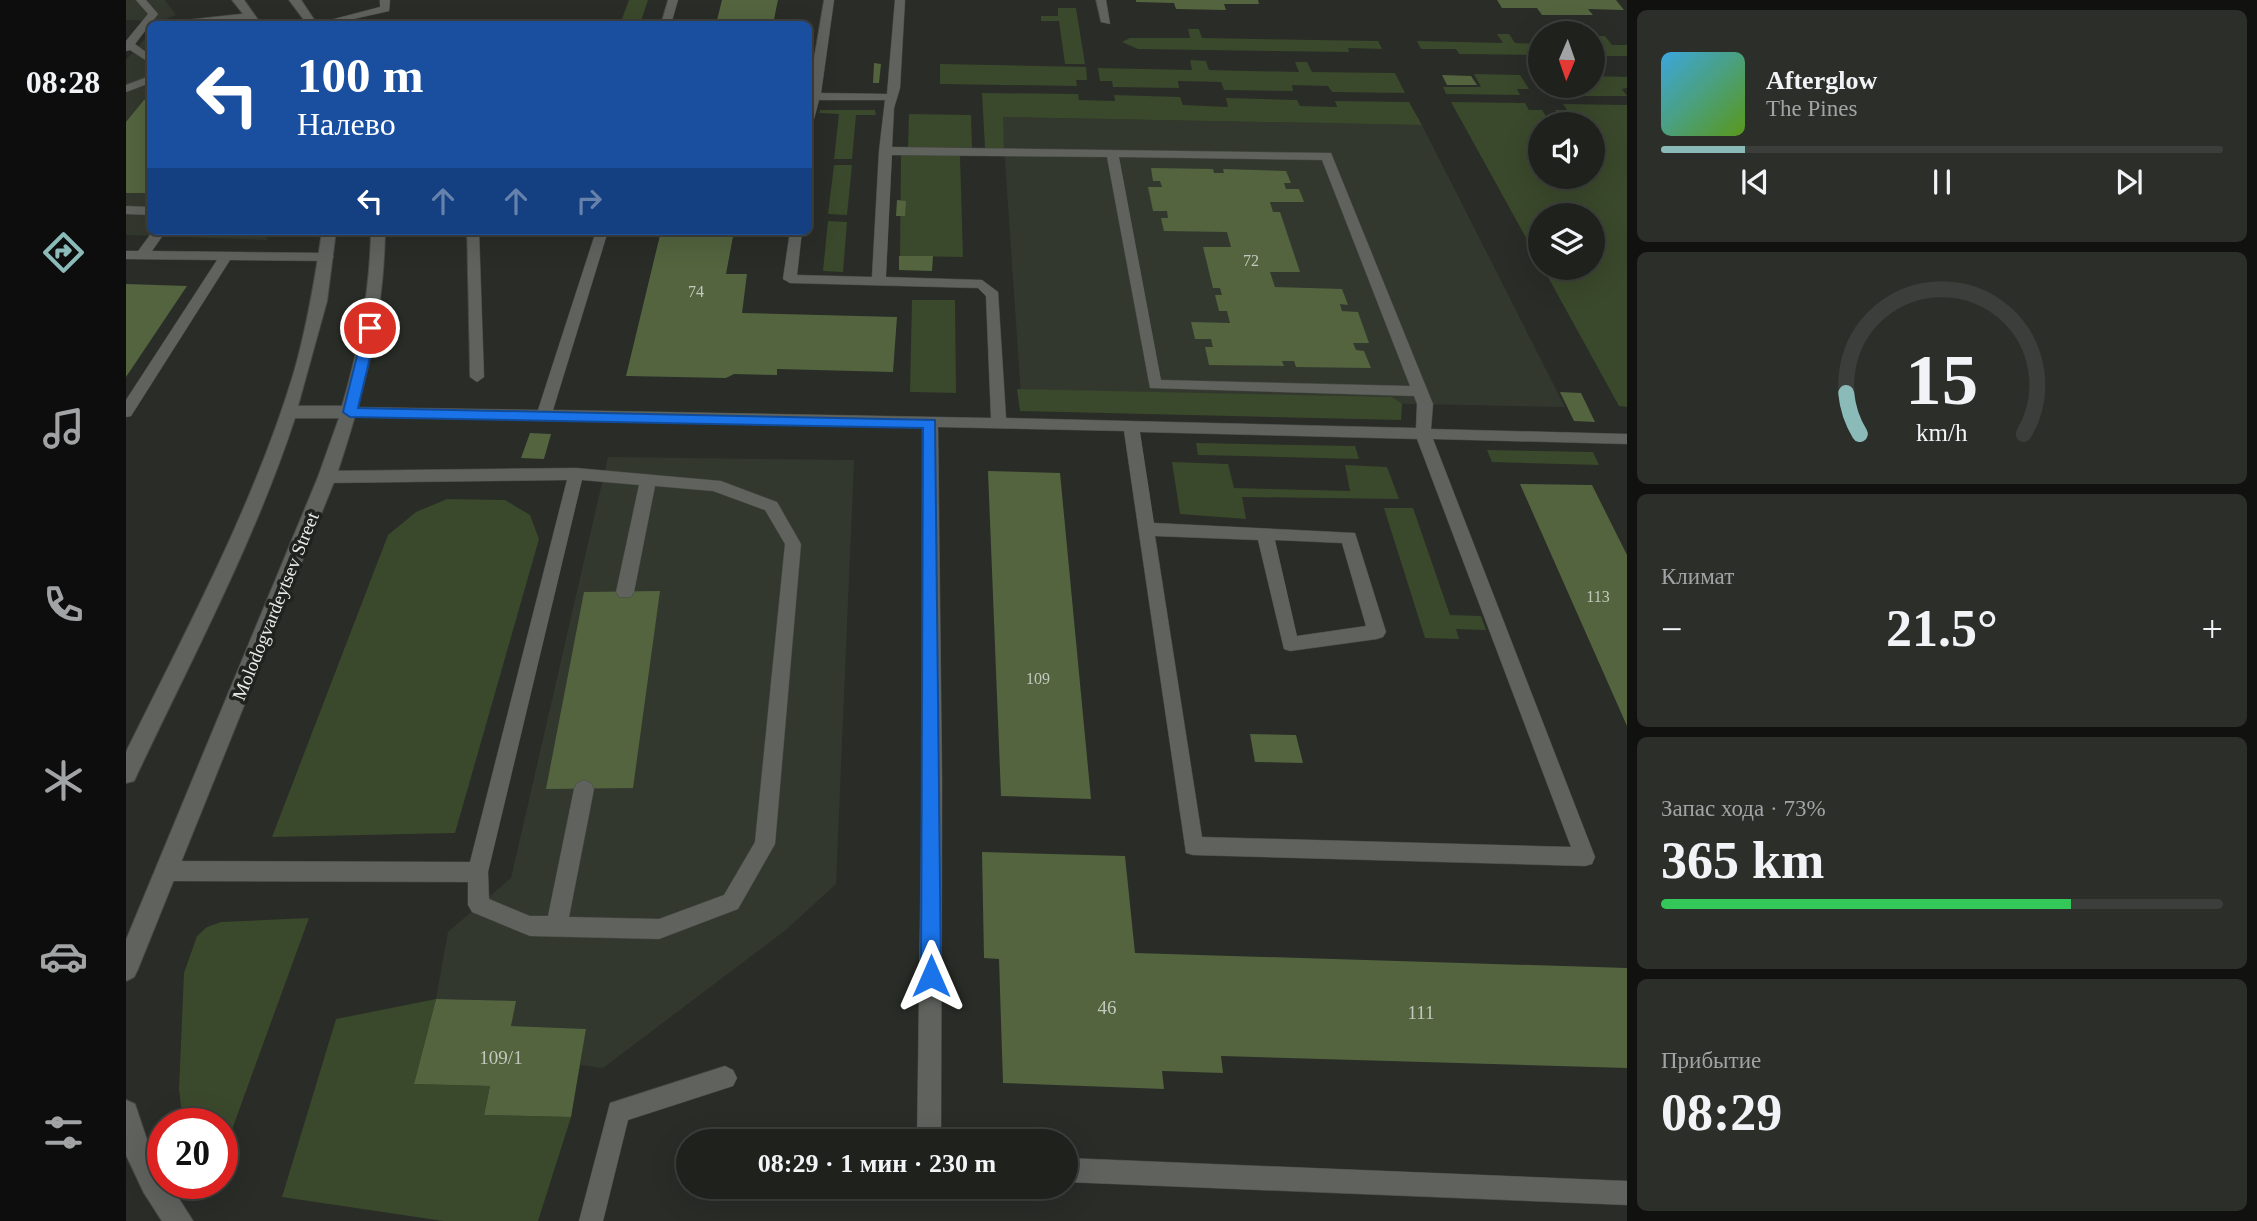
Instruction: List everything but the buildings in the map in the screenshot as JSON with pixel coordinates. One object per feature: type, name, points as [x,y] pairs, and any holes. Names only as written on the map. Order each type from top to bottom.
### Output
[{"type":"main road","points":[[238,0],[253,20]]},
{"type":"main road","points":[[295,0],[310,21]]},
{"type":"main road","points":[[126,774],[248,516],[289,412],[312,333],[329,235]]},
{"type":"main road","name":"Molodogvardeytsev Street","points":[[126,969],[327,477],[350,412],[370,328],[378,235]]},
{"type":"main road","points":[[289,412],[350,412]]},
{"type":"main road","points":[[126,1113],[132,1143],[152,1184],[179,1221]]},
{"type":"lane","points":[[142,0],[153,14],[150,21]]},
{"type":"lane","points":[[333,21],[385,9],[385,0]]},
{"type":"lane","points":[[667,21],[673,0]]},
{"type":"lane","points":[[829,0],[812,96],[890,97]]},
{"type":"lane","points":[[879,281],[885,151],[890,97],[894,88],[900,0]]},
{"type":"lane","points":[[1101,0],[1106,22]]},
{"type":"lane","points":[[234,21],[253,20]]},
{"type":"lane","points":[[126,27],[147,27]]},
{"type":"lane","points":[[147,28],[128,47],[147,58]]},
{"type":"lane","points":[[126,89],[147,80]]},
{"type":"lane","points":[[885,151],[1327,156],[1425,404],[1423,433],[1586,858],[1192,846],[1131,426]]},
{"type":"lane","points":[[1112,153],[1155,385],[1420,391]]},
{"type":"lane","points":[[126,210],[147,211]]},
{"type":"lane","points":[[142,256],[157,235]]},
{"type":"lane","points":[[473,235],[477,377]]},
{"type":"lane","points":[[544,415],[601,235]]},
{"type":"lane","points":[[796,235],[790,279],[982,284],[993,295],[999,423]]},
{"type":"lane","points":[[126,255],[327,257]]},
{"type":"lane","points":[[126,412],[225,257]]},
{"type":"lane","points":[[350,412],[999,423],[1627,439]]},
{"type":"lane","points":[[929,1129],[932,807],[930,423]]},
{"type":"lane","points":[[327,477],[576,474],[715,485],[771,506],[793,544],[765,844],[732,902],[659,929],[530,926],[479,905],[478,872],[576,474]]},
{"type":"lane","points":[[625,592],[648,481]]},
{"type":"lane","points":[[1146,529],[1349,537],[1377,632],[1290,644],[1265,534]]},
{"type":"lane","points":[[556,927],[584,789]]},
{"type":"lane","points":[[167,871],[478,872]]},
{"type":"lane","points":[[591,1221],[618,1111],[725,1078]]},
{"type":"lane","points":[[1078,1170],[1627,1193]]},
{"type":"shaded area","points":[[126,0],[165,0],[176,15],[161,21],[126,20]]},
{"type":"shaded area","points":[[147,36],[147,235],[265,235],[268,240],[126,235],[126,60]]},
{"type":"shaded area","points":[[1002,117],[1422,125],[1565,407],[1021,396]]},
{"type":"shaded area","points":[[608,457],[854,460],[836,884],[787,929],[603,1068],[580,1065],[586,1029],[511,1026],[515,1001],[436,999],[448,932],[511,878]]},
{"type":"green space","points":[[629,0],[648,0],[641,21],[621,21]]},
{"type":"green space","points":[[1058,8],[1076,8],[1085,64],[1065,64],[1059,21],[1041,21],[1041,16],[1058,16]]},
{"type":"green space","points":[[1188,29],[1199,29],[1202,38],[1378,41],[1382,49],[1348,48],[1349,52],[1138,49],[1122,42],[1130,38],[1190,38]]},
{"type":"green space","points":[[1497,34],[1509,34],[1515,43],[1528,44],[1528,55],[1459,54],[1456,49],[1421,49],[1417,41],[1503,43]]},
{"type":"green space","points":[[1605,36],[1612,45],[1627,45],[1627,56],[1605,56]]},
{"type":"green space","points":[[1190,60],[1206,61],[1209,70],[1299,72],[1295,62],[1307,62],[1312,72],[1395,73],[1405,93],[1332,92],[1328,86],[1292,85],[1293,91],[1224,90],[1221,82],[1178,81],[1179,88],[1113,87],[1112,81],[1100,81],[1098,68],[1192,70]]},
{"type":"green space","points":[[940,64],[1086,67],[1087,80],[1076,80],[1077,86],[940,84]]},
{"type":"green space","points":[[1474,74],[1520,75],[1528,89],[1517,89],[1520,95],[1446,94],[1443,87],[1481,87]]},
{"type":"green space","points":[[1605,76],[1627,77],[1627,88],[1622,89],[1627,96],[1605,96]]},
{"type":"green space","points":[[982,93],[1078,94],[1079,100],[1115,101],[1114,95],[1180,97],[1183,105],[1228,107],[1226,98],[1297,100],[1300,106],[1337,107],[1335,101],[1409,102],[1422,125],[1003,117],[1004,148],[985,148]]},
{"type":"green space","points":[[1451,102],[1525,103],[1529,110],[1542,110],[1543,112],[1528,112],[1528,189],[1605,189],[1605,112],[1555,110],[1567,110],[1563,104],[1627,105],[1627,407],[1619,406],[1550,280],[1605,280],[1605,203],[1528,203],[1528,241]]},
{"type":"green space","points":[[820,110],[875,110],[876,115],[856,115],[852,159],[834,159],[839,114],[819,113]]},
{"type":"green space","points":[[909,114],[971,115],[972,148],[908,147]]},
{"type":"green space","points":[[901,155],[960,156],[963,257],[900,256]]},
{"type":"green space","points":[[834,165],[852,165],[847,215],[828,214]]},
{"type":"green space","points":[[828,221],[847,222],[843,272],[823,271]]},
{"type":"green space","points":[[912,300],[955,300],[956,393],[910,392]]},
{"type":"green space","points":[[1017,389],[1392,397],[1402,404],[1401,420],[1020,411]]},
{"type":"green space","points":[[1196,443],[1355,446],[1359,459],[1198,455]]},
{"type":"green space","points":[[1487,450],[1593,452],[1599,465],[1492,462]]},
{"type":"green space","points":[[1172,462],[1228,464],[1234,488],[1350,491],[1345,465],[1387,467],[1399,499],[1242,497],[1246,519],[1180,514]]},
{"type":"green space","points":[[447,499],[505,500],[530,515],[539,539],[455,833],[272,837],[388,535],[416,512]]},
{"type":"green space","points":[[1384,508],[1413,508],[1450,615],[1481,616],[1486,630],[1456,629],[1459,639],[1425,638]]},
{"type":"green space","points":[[309,918],[238,1113],[238,1108],[181,1108],[179,1089],[184,973],[197,936],[207,927],[221,922]]},
{"type":"green space","points":[[436,999],[414,1084],[490,1086],[484,1115],[571,1117],[538,1221],[443,1221],[282,1197],[336,1019]]},
{"type":"route","points":[[370,328],[350,412],[930,423],[931,976]]}]
